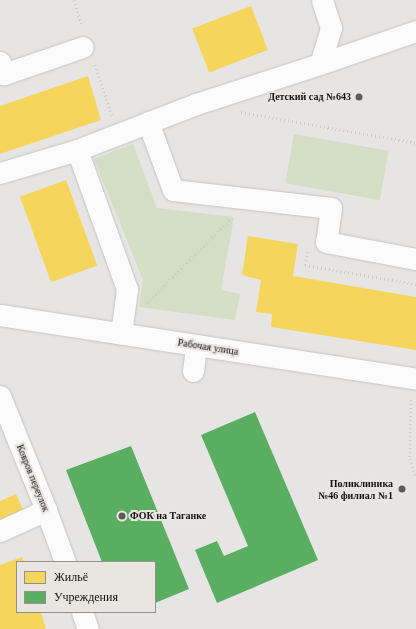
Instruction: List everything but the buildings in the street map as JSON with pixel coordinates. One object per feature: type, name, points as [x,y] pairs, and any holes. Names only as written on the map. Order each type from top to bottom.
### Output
[{"type":"street","points":[[320,64],[331,28],[322,0]]},
{"type":"street","points":[[0,173],[77,150],[196,104],[416,31]]},
{"type":"street","points":[[0,62],[4,74],[87,46]]},
{"type":"street","points":[[148,122],[172,190],[331,208],[326,242],[416,259]]},
{"type":"street","points":[[77,150],[127,288],[121,334]]},
{"type":"street","name":"Рабочая улица","points":[[0,315],[415,379]]},
{"type":"street","points":[[193,371],[196,345]]},
{"type":"street","name":"Ковров переулок","points":[[0,396],[8,437],[46,510],[65,561]]},
{"type":"street","points":[[0,531],[46,510]]},
{"type":"street","points":[[82,613],[88,629]]},
{"type":"path","points":[[74,0],[87,46],[119,134]]},
{"type":"path","points":[[235,111],[416,143]]},
{"type":"path","points":[[142,308],[234,215]]},
{"type":"path","points":[[415,379],[410,406],[410,459],[416,476]]},
{"type":"green space","points":[[294,134],[389,151],[380,200],[285,183]]},
{"type":"green space","points":[[133,144],[157,208],[234,217],[221,290],[240,294],[235,320],[139,307],[143,280],[94,159]]},
{"type":"place","name":"Детский сад №643","points":[[359,97]]},
{"type":"place","name":"Поликлиника №46 филиал №1","points":[[402,489]]},
{"type":"place","name":"ФОК на Таганке","points":[[122,516]]}]
